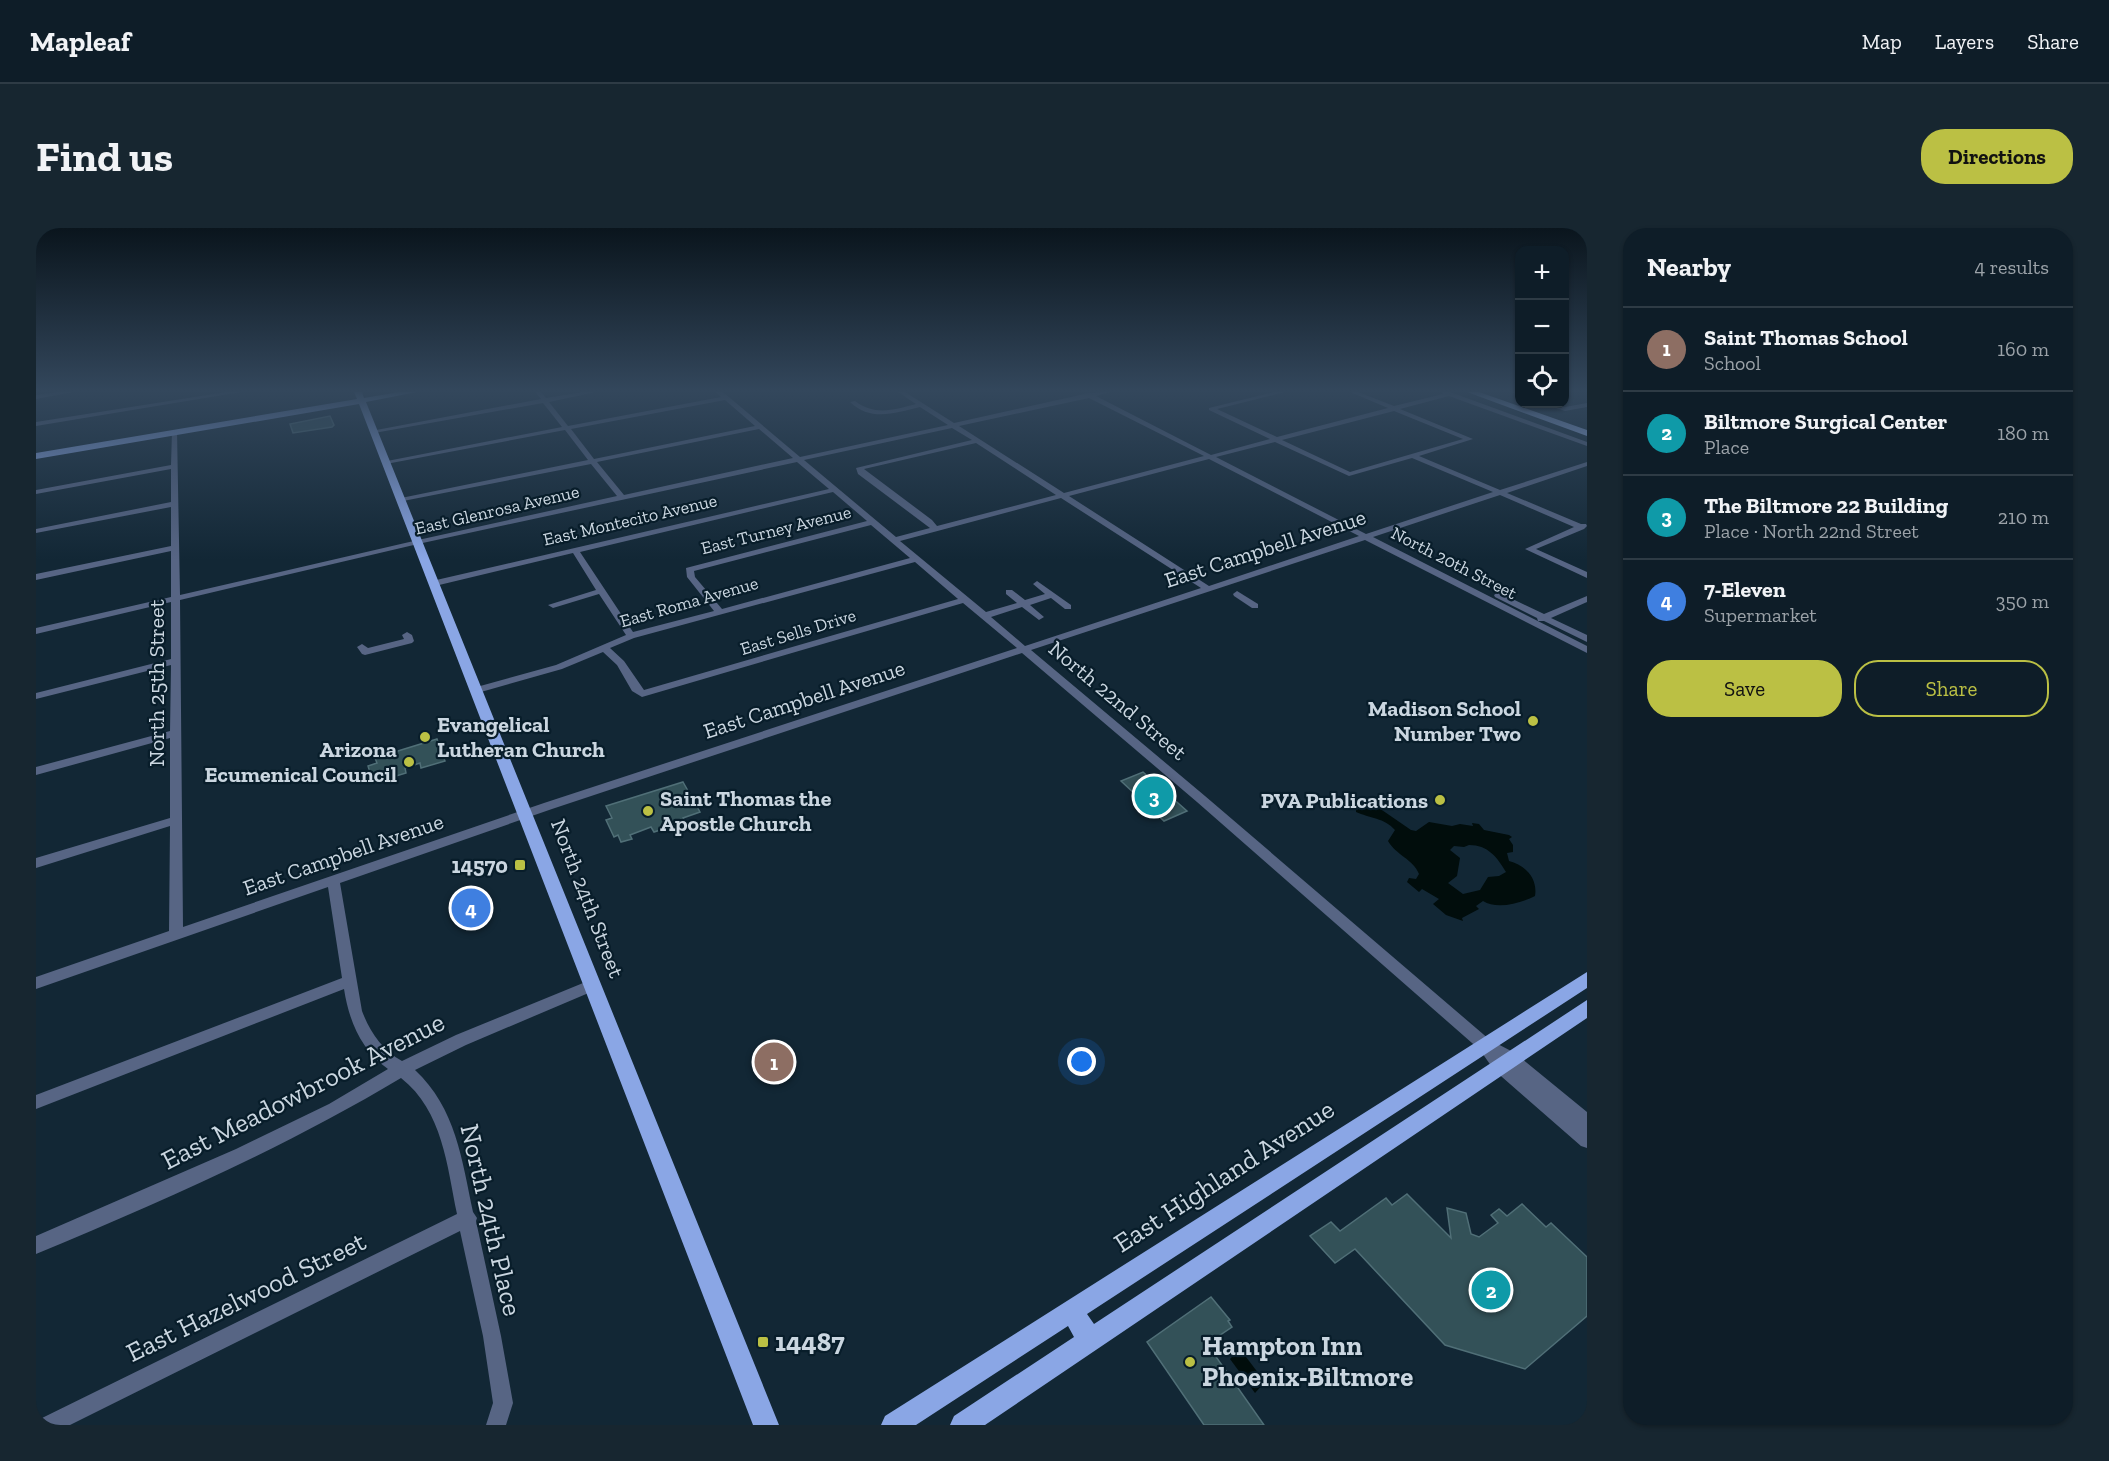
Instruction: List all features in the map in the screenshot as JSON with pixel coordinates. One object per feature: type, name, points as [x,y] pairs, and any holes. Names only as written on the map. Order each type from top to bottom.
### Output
[{"type":"main road","points":[[36,456],[83,448]]},
{"type":"main road","name":"North 24th Street","points":[[381,448],[766,1425]]},
{"type":"main road","name":"East Highland Avenue","points":[[894,1425],[1587,979]]},
{"type":"main road","points":[[963,1425],[1587,1008]]},
{"type":"main road","points":[[1071,1310],[1090,1340]]},
{"type":"street","name":"North 25th Street","points":[[175,448],[176,934]]},
{"type":"street","points":[[386,462],[461,448]]},
{"type":"street","points":[[583,448],[622,498]]},
{"type":"street","points":[[401,500],[658,448]]},
{"type":"street","name":"North 22nd Street","points":[[785,448],[1201,799],[1485,1045],[1587,1140]]},
{"type":"street","name":"East Glenrosa Avenue","points":[[36,631],[418,542],[851,448]]},
{"type":"street","points":[[851,467],[863,468],[950,448]]},
{"type":"street","points":[[989,448],[1208,589]]},
{"type":"street","name":"North 20th Street","points":[[1191,448],[1587,650]]},
{"type":"street","points":[[894,540],[1244,448]]},
{"type":"street","points":[[1292,448],[1349,474],[1440,448]]},
{"type":"street","points":[[1413,456],[1584,526]]},
{"type":"street","name":"East Campbell Avenue","points":[[36,983],[525,814],[1587,464]]},
{"type":"street","points":[[36,492],[175,466]]},
{"type":"street","points":[[863,468],[921,518],[927,526],[935,529]]},
{"type":"street","name":"East Montecito Avenue","points":[[435,583],[834,490]]},
{"type":"street","points":[[36,531],[175,504]]},
{"type":"street","name":"East Turney Avenue","points":[[720,612],[690,577],[689,570],[872,522]]},
{"type":"street","points":[[1584,526],[1529,549],[1587,575]]},
{"type":"street","points":[[36,577],[174,548]]},
{"type":"street","points":[[575,550],[631,636]]},
{"type":"street","name":"East Roma Avenue","points":[[477,690],[559,667],[631,636],[915,558]]},
{"type":"street","points":[[1037,584],[1068,607]]},
{"type":"street","points":[[553,605],[601,591]]},
{"type":"street","points":[[1009,592],[1039,617]]},
{"type":"street","points":[[1237,594],[1255,606]]},
{"type":"street","points":[[982,616],[1052,595]]},
{"type":"street","name":"North 20th Street","points":[[1498,595],[1587,639]]},
{"type":"street","points":[[1533,622],[1587,599]]},
{"type":"street","name":"East Sells Drive","points":[[603,647],[621,663],[642,694],[963,600]]},
{"type":"street","points":[[1156,606],[1170,615]]},
{"type":"street","points":[[362,647],[365,652],[409,641],[407,635]]},
{"type":"street","points":[[36,696],[175,661]]},
{"type":"street","points":[[949,674],[960,684]]},
{"type":"street","points":[[36,771],[175,732]]},
{"type":"street","points":[[36,862],[176,820]]},
{"type":"street","name":"North 24th Place","points":[[333,880],[357,1018],[369,1042],[391,1063],[414,1078],[443,1120],[468,1218],[502,1403],[496,1425]]},
{"type":"street","points":[[36,1102],[350,981]]},
{"type":"street","name":"East Meadowbrook Avenue","points":[[36,1245],[242,1155],[335,1109],[402,1069],[461,1040],[593,985]]},
{"type":"street","name":"North 22nd Street","points":[[1504,1062],[1587,1122]]},
{"type":"street","name":"East Hazelwood Street","points":[[49,1425],[468,1218]]},
{"type":"shaded area","points":[[1369,805],[1379,808],[1416,831],[1429,822],[1452,826],[1460,824],[1473,826],[1472,823],[1479,824],[1484,830],[1509,835],[1512,837],[1509,839],[1513,845],[1513,852],[1507,853],[1509,861],[1529,873],[1534,884],[1535,896],[1502,905],[1483,901],[1476,906],[1479,909],[1462,918],[1463,921],[1446,915],[1433,904],[1439,899],[1422,889],[1419,892],[1407,882],[1409,878],[1416,879],[1419,874],[1413,864],[1395,850],[1388,841],[1395,830],[1382,821],[1356,812],[1356,809]],"holes":[[[1454,846],[1476,846],[1491,853],[1506,872],[1499,876],[1488,877],[1480,890],[1463,894],[1448,883],[1457,876],[1460,858],[1450,850]]]},
{"type":"shaded area","points":[[1240,1349],[1265,1382],[1255,1393],[1230,1359]]},
{"type":"building","name":"Arizona Ecumenical Council","points":[[437,739],[445,761],[421,768],[420,763],[405,768],[406,773],[373,783],[368,766],[377,763],[375,758]]},
{"type":"building","points":[[1143,772],[1187,811],[1164,821],[1121,781]]},
{"type":"building","name":"Saint Thomas the Apostle Church","points":[[683,782],[700,812],[683,818],[685,822],[654,832],[651,827],[630,835],[632,839],[621,842],[618,835],[614,837],[606,820],[612,818],[606,806]]},
{"type":"building","points":[[1407,1194],[1451,1238],[1447,1208],[1466,1213],[1471,1234],[1479,1237],[1498,1223],[1491,1215],[1499,1209],[1507,1216],[1522,1204],[1546,1227],[1551,1223],[1587,1257],[1587,1316],[1525,1369],[1445,1345],[1355,1249],[1335,1263],[1310,1236],[1331,1222],[1340,1231],[1386,1198],[1392,1205]]},
{"type":"building","name":"Hampton Inn Phoenix-Biltmore","points":[[1211,1297],[1230,1320],[1228,1321],[1232,1327],[1207,1344],[1264,1425],[1204,1425],[1147,1342]]},
{"type":"place","name":"Madison School Number Two","points":[[1533,721]]},
{"type":"place","name":"Evangelical Lutheran Church","points":[[425,737]]},
{"type":"place","name":"Arizona Ecumenical Council","points":[[409,762]]},
{"type":"place","name":"The Biltmore 22 Building","points":[[1154,796]]},
{"type":"place","name":"PVA Publications","points":[[1440,800]]},
{"type":"place","name":"Saint Thomas the Apostle Church","points":[[648,811]]},
{"type":"place","name":"14570","points":[[520,865]]},
{"type":"place","name":"7-Eleven","points":[[471,908]]},
{"type":"place","name":"Saint Thomas School","points":[[774,1062]]},
{"type":"place","name":"Biltmore Surgical Center","points":[[1491,1290]]},
{"type":"place","name":"14487","points":[[763,1342]]},
{"type":"place","name":"Hampton Inn Phoenix-Biltmore","points":[[1190,1362]]}]
